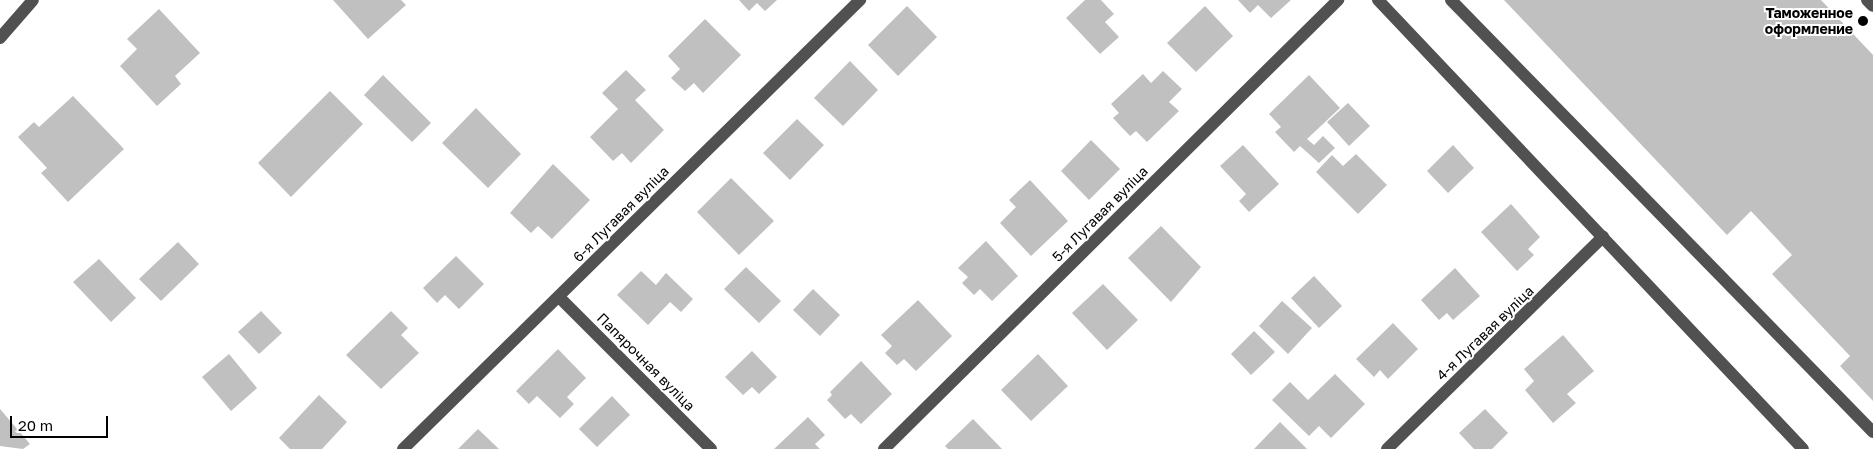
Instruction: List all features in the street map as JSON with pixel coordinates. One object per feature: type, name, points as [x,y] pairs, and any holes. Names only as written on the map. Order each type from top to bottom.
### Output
[{"type":"street","points":[[0,38],[34,0]]},
{"type":"street","name":"6-я Лугавая вуліца","points":[[403,449],[860,0]]},
{"type":"street","name":"5-я Лугавая вуліца","points":[[884,449],[1338,0]]},
{"type":"street","points":[[1378,0],[1803,449]]},
{"type":"street","points":[[1451,0],[1873,432]]},
{"type":"street","points":[[1867,0],[1873,6]]},
{"type":"street","name":"4-я Лугавая вуліца","points":[[1387,449],[1603,238]]},
{"type":"street","name":"Папярочная вуліца","points":[[559,297],[711,449]]},
{"type":"building","points":[[333,0],[401,0],[406,5],[368,39]]},
{"type":"building","points":[[739,0],[777,0],[765,11],[757,3],[749,11]]},
{"type":"building","points":[[1085,0],[1101,0],[1114,14],[1105,22],[1119,37],[1100,54],[1066,18]]},
{"type":"building","points":[[1238,0],[1291,0],[1271,18],[1258,5],[1250,13]]},
{"type":"building","points":[[1504,0],[1821,0],[1873,55],[1873,401],[1840,366],[1850,356],[1772,274],[1792,255],[1751,211],[1727,235]]},
{"type":"building","points":[[907,6],[937,37],[898,76],[868,45]]},
{"type":"building","points":[[1205,6],[1233,36],[1196,72],[1167,43]]},
{"type":"building","points":[[159,9],[200,53],[175,76],[181,84],[157,106],[120,66],[137,49],[127,39]]},
{"type":"building","points":[[705,19],[741,55],[703,93],[694,83],[685,91],[671,78],[680,69],[668,56]]},
{"type":"building","points":[[850,61],[878,90],[843,126],[814,98]]},
{"type":"building","points":[[626,70],[646,90],[635,100],[664,130],[631,163],[622,153],[613,161],[590,137],[618,109],[602,93]]},
{"type":"building","points":[[1163,71],[1182,89],[1169,102],[1179,111],[1147,142],[1136,131],[1130,136],[1113,118],[1119,113],[1111,104],[1143,74],[1151,83]]},
{"type":"building","points":[[383,75],[431,123],[412,142],[364,95]]},
{"type":"building","points":[[1309,75],[1340,108],[1307,139],[1314,145],[1323,136],[1335,148],[1319,163],[1300,146],[1294,152],[1275,132],[1281,127],[1269,114]]},
{"type":"building","points":[[330,91],[363,124],[291,197],[258,163]]},
{"type":"building","points":[[73,96],[124,149],[68,202],[41,173],[47,168],[18,137],[34,122],[39,127]]},
{"type":"building","points":[[1348,103],[1370,126],[1349,146],[1327,122]]},
{"type":"building","points":[[476,108],[521,154],[488,188],[442,143]]},
{"type":"building","points":[[797,119],[824,145],[790,180],[763,153]]},
{"type":"building","points":[[1091,140],[1120,169],[1089,200],[1061,171]]},
{"type":"building","points":[[1243,145],[1279,184],[1249,212],[1239,201],[1246,194],[1220,166]]},
{"type":"building","points":[[1453,145],[1474,168],[1448,193],[1427,171]]},
{"type":"building","points":[[1356,154],[1387,185],[1358,214],[1316,172],[1332,155],[1343,166]]},
{"type":"building","points":[[553,164],[590,200],[552,239],[538,226],[531,233],[510,213]]},
{"type":"building","points":[[731,178],[774,221],[739,255],[697,212]]},
{"type":"building","points":[[1030,180],[1068,221],[1031,256],[1000,223],[1016,207],[1009,200]]},
{"type":"building","points":[[1511,204],[1540,237],[1528,249],[1534,255],[1517,271],[1481,232]]},
{"type":"building","points":[[1161,226],[1201,267],[1171,302],[1128,258]]},
{"type":"building","points":[[986,241],[1018,276],[992,301],[980,289],[974,295],[962,283],[968,277],[958,268]]},
{"type":"building","points":[[178,242],[199,264],[161,301],[139,279]]},
{"type":"building","points":[[456,256],[484,284],[459,309],[445,295],[437,303],[423,288]]},
{"type":"building","points":[[99,259],[136,298],[111,322],[73,282]]},
{"type":"building","points":[[746,267],[781,301],[759,323],[724,289]]},
{"type":"building","points":[[1455,268],[1480,296],[1453,320],[1447,313],[1439,320],[1421,300]]},
{"type":"building","points":[[641,271],[656,285],[666,273],[693,299],[681,312],[670,302],[648,325],[617,295]]},
{"type":"building","points":[[1314,276],[1342,306],[1319,328],[1291,298]]},
{"type":"building","points":[[1103,284],[1138,320],[1107,350],[1072,313]]},
{"type":"building","points":[[813,289],[840,315],[820,336],[793,310]]},
{"type":"building","points":[[918,300],[952,336],[916,371],[904,359],[897,365],[885,353],[892,346],[881,335]]},
{"type":"building","points":[[1282,301],[1312,328],[1288,354],[1259,326]]},
{"type":"building","points":[[261,311],[282,333],[259,354],[238,332]]},
{"type":"building","points":[[391,311],[408,328],[401,335],[419,353],[381,389],[346,355]]},
{"type":"building","points":[[1393,323],[1418,349],[1388,379],[1380,370],[1374,377],[1356,359]]},
{"type":"building","points":[[1254,331],[1275,352],[1251,375],[1231,354]]},
{"type":"building","points":[[1563,335],[1594,371],[1567,394],[1576,403],[1553,423],[1525,390],[1534,381],[1524,369]]},
{"type":"building","points":[[558,349],[586,378],[567,397],[574,404],[560,418],[537,396],[529,404],[516,391]]},
{"type":"building","points":[[752,351],[777,377],[759,394],[752,387],[743,395],[725,377]]},
{"type":"building","points":[[229,354],[257,388],[231,411],[202,377]]},
{"type":"building","points":[[1038,354],[1068,386],[1031,421],[1001,390]]},
{"type":"building","points":[[861,361],[892,394],[861,424],[851,414],[845,419],[827,400],[832,395],[830,392]]},
{"type":"building","points":[[1335,374],[1365,404],[1331,438],[1319,426],[1309,436],[1272,400],[1290,382],[1308,400]]},
{"type":"building","points":[[319,395],[347,422],[322,449],[290,449],[279,438]]},
{"type":"building","points":[[612,396],[630,415],[597,447],[579,429]]},
{"type":"building","points":[[0,409],[30,444],[23,449],[0,446]]},
{"type":"building","points":[[1485,409],[1508,433],[1492,449],[1474,449],[1459,433]]},
{"type":"building","points":[[808,417],[825,435],[815,444],[820,449],[774,449]]},
{"type":"building","points":[[973,419],[1002,449],[948,449],[945,446]]},
{"type":"building","points":[[1280,422],[1307,449],[1254,449]]},
{"type":"building","points":[[478,429],[499,449],[458,449]]},
{"type":"place","name":"Таможенное оформление","points":[[1863,21]]}]
